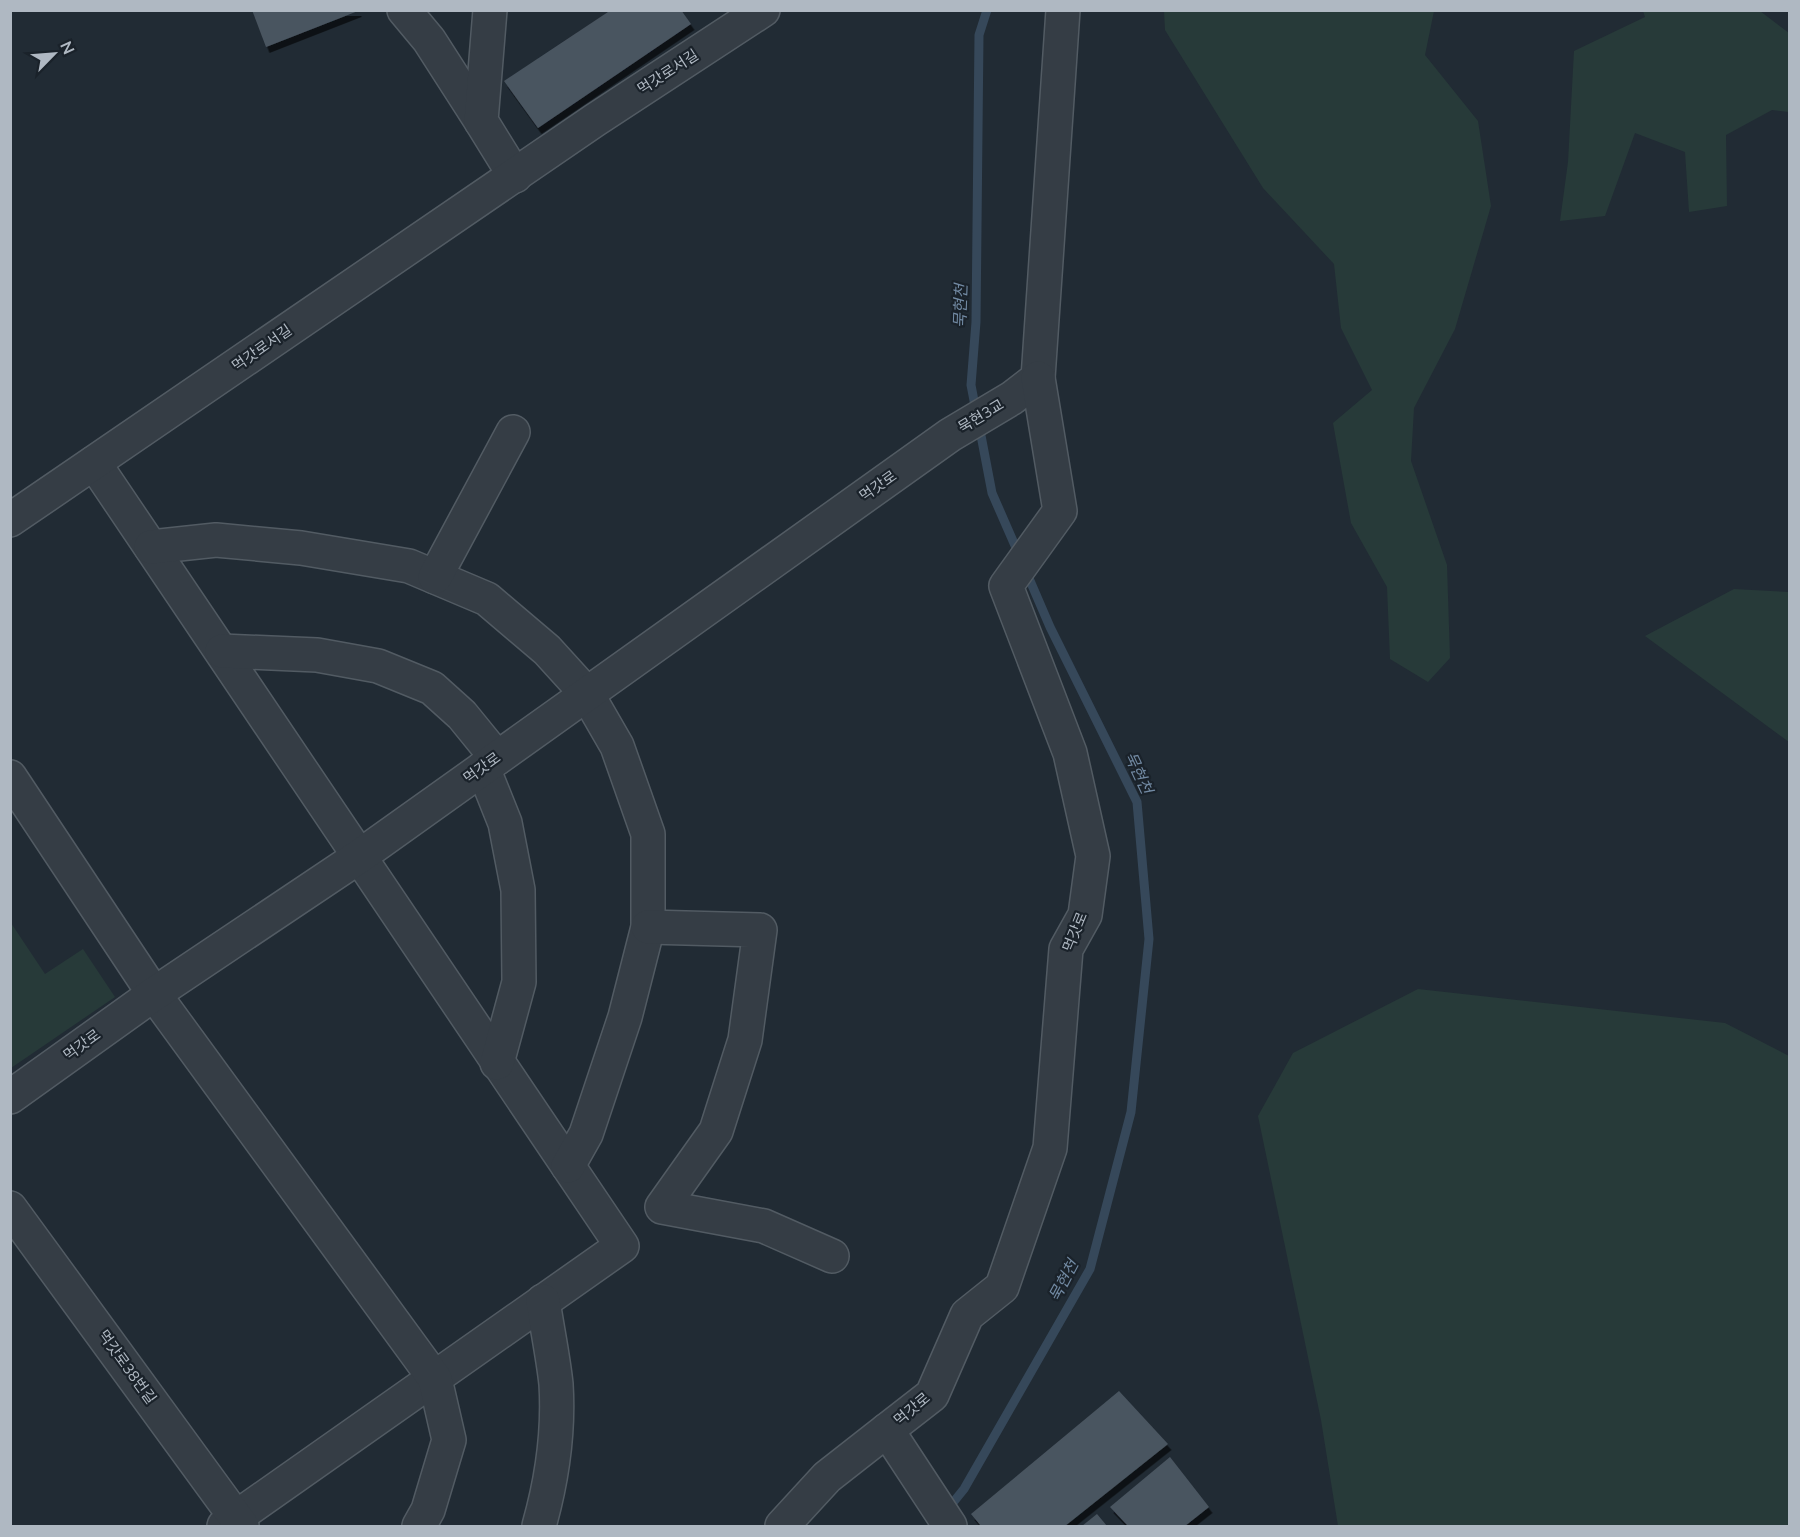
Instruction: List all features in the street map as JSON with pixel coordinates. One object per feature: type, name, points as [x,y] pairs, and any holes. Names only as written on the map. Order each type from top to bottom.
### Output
[{"type":"street","points":[[404,10],[429,40],[515,176]]},
{"type":"street","points":[[481,121],[490,10]]},
{"type":"street","name":"먹갓로서길","points":[[10,520],[595,120],[763,10]]},
{"type":"street","name":"먹갓로","points":[[887,1430],[932,1395],[967,1315],[1002,1287],[1050,1148],[1066,949],[1085,915],[1093,856],[1070,753],[1006,586],[1060,511],[1038,378],[1063,10]]},
{"type":"street","name":"묵현3교","points":[[950,435],[1012,398],[1038,378]]},
{"type":"street","points":[[435,577],[513,432]]},
{"type":"street","name":"먹갓로","points":[[10,1097],[154,994],[360,856],[950,435]]},
{"type":"street","points":[[94,464],[622,1246],[543,1300],[234,1524]]},
{"type":"street","points":[[151,547],[216,540],[301,548],[409,566],[487,599],[547,650],[587,694],[616,746],[648,834],[648,927],[625,1017],[586,1134],[568,1166]]},
{"type":"street","points":[[222,651],[317,655],[378,666],[432,688],[462,715],[490,763],[518,890],[519,982],[497,1063]]},
{"type":"street","points":[[10,777],[154,994],[435,1379],[449,1440],[428,1510],[419,1527]]},
{"type":"street","points":[[648,927],[760,930],[745,1040],[716,1131],[662,1207],[764,1226],[832,1256]]},
{"type":"street","name":"먹갓로38번길","points":[[10,1209],[234,1524]]},
{"type":"street","points":[[539,1527],[547,1499],[556,1442],[556,1384],[543,1300]]},
{"type":"street","points":[[782,1527],[827,1477],[887,1430],[950,1527]]},
{"type":"green space","points":[[1164,11],[1434,11],[1425,55],[1478,121],[1491,206],[1455,329],[1414,408],[1411,461],[1447,565],[1450,658],[1428,682],[1390,659],[1387,587],[1351,523],[1333,423],[1372,390],[1341,328],[1334,264],[1263,188],[1165,30]]},
{"type":"green space","points":[[1643,11],[1760,11],[1789,33],[1789,112],[1772,110],[1726,135],[1727,206],[1689,212],[1685,152],[1635,133],[1605,216],[1560,221],[1568,162],[1574,51],[1645,17]]},
{"type":"green space","points":[[1734,589],[1789,592],[1789,742],[1645,636]]},
{"type":"green space","points":[[11,923],[45,974],[83,949],[115,997],[11,1068]]},
{"type":"green space","points":[[1418,989],[1725,1023],[1789,1056],[1789,1526],[1338,1526],[1321,1420],[1258,1116],[1293,1053]]},
{"type":"building","points":[[252,10],[358,10],[358,11],[266,47]]},
{"type":"building","points":[[611,10],[681,10],[691,24],[538,128],[504,81]]},
{"type":"building","points":[[1119,1391],[1168,1444],[1065,1526],[981,1526],[971,1514]]},
{"type":"building","points":[[1170,1457],[1209,1507],[1185,1526],[1128,1526],[1110,1507]]},
{"type":"building","points":[[1097,1514],[1107,1526],[1082,1526]]},
{"type":"waterway","name":"묵현천","points":[[976,411],[971,385],[976,322],[979,35],[987,10]]},
{"type":"waterway","name":"묵현천","points":[[979,425],[992,493],[1020,557]]},
{"type":"waterway","name":"묵현천","points":[[947,1510],[964,1489],[1090,1269],[1131,1112],[1149,939],[1137,802],[1050,627],[1025,569]]}]
